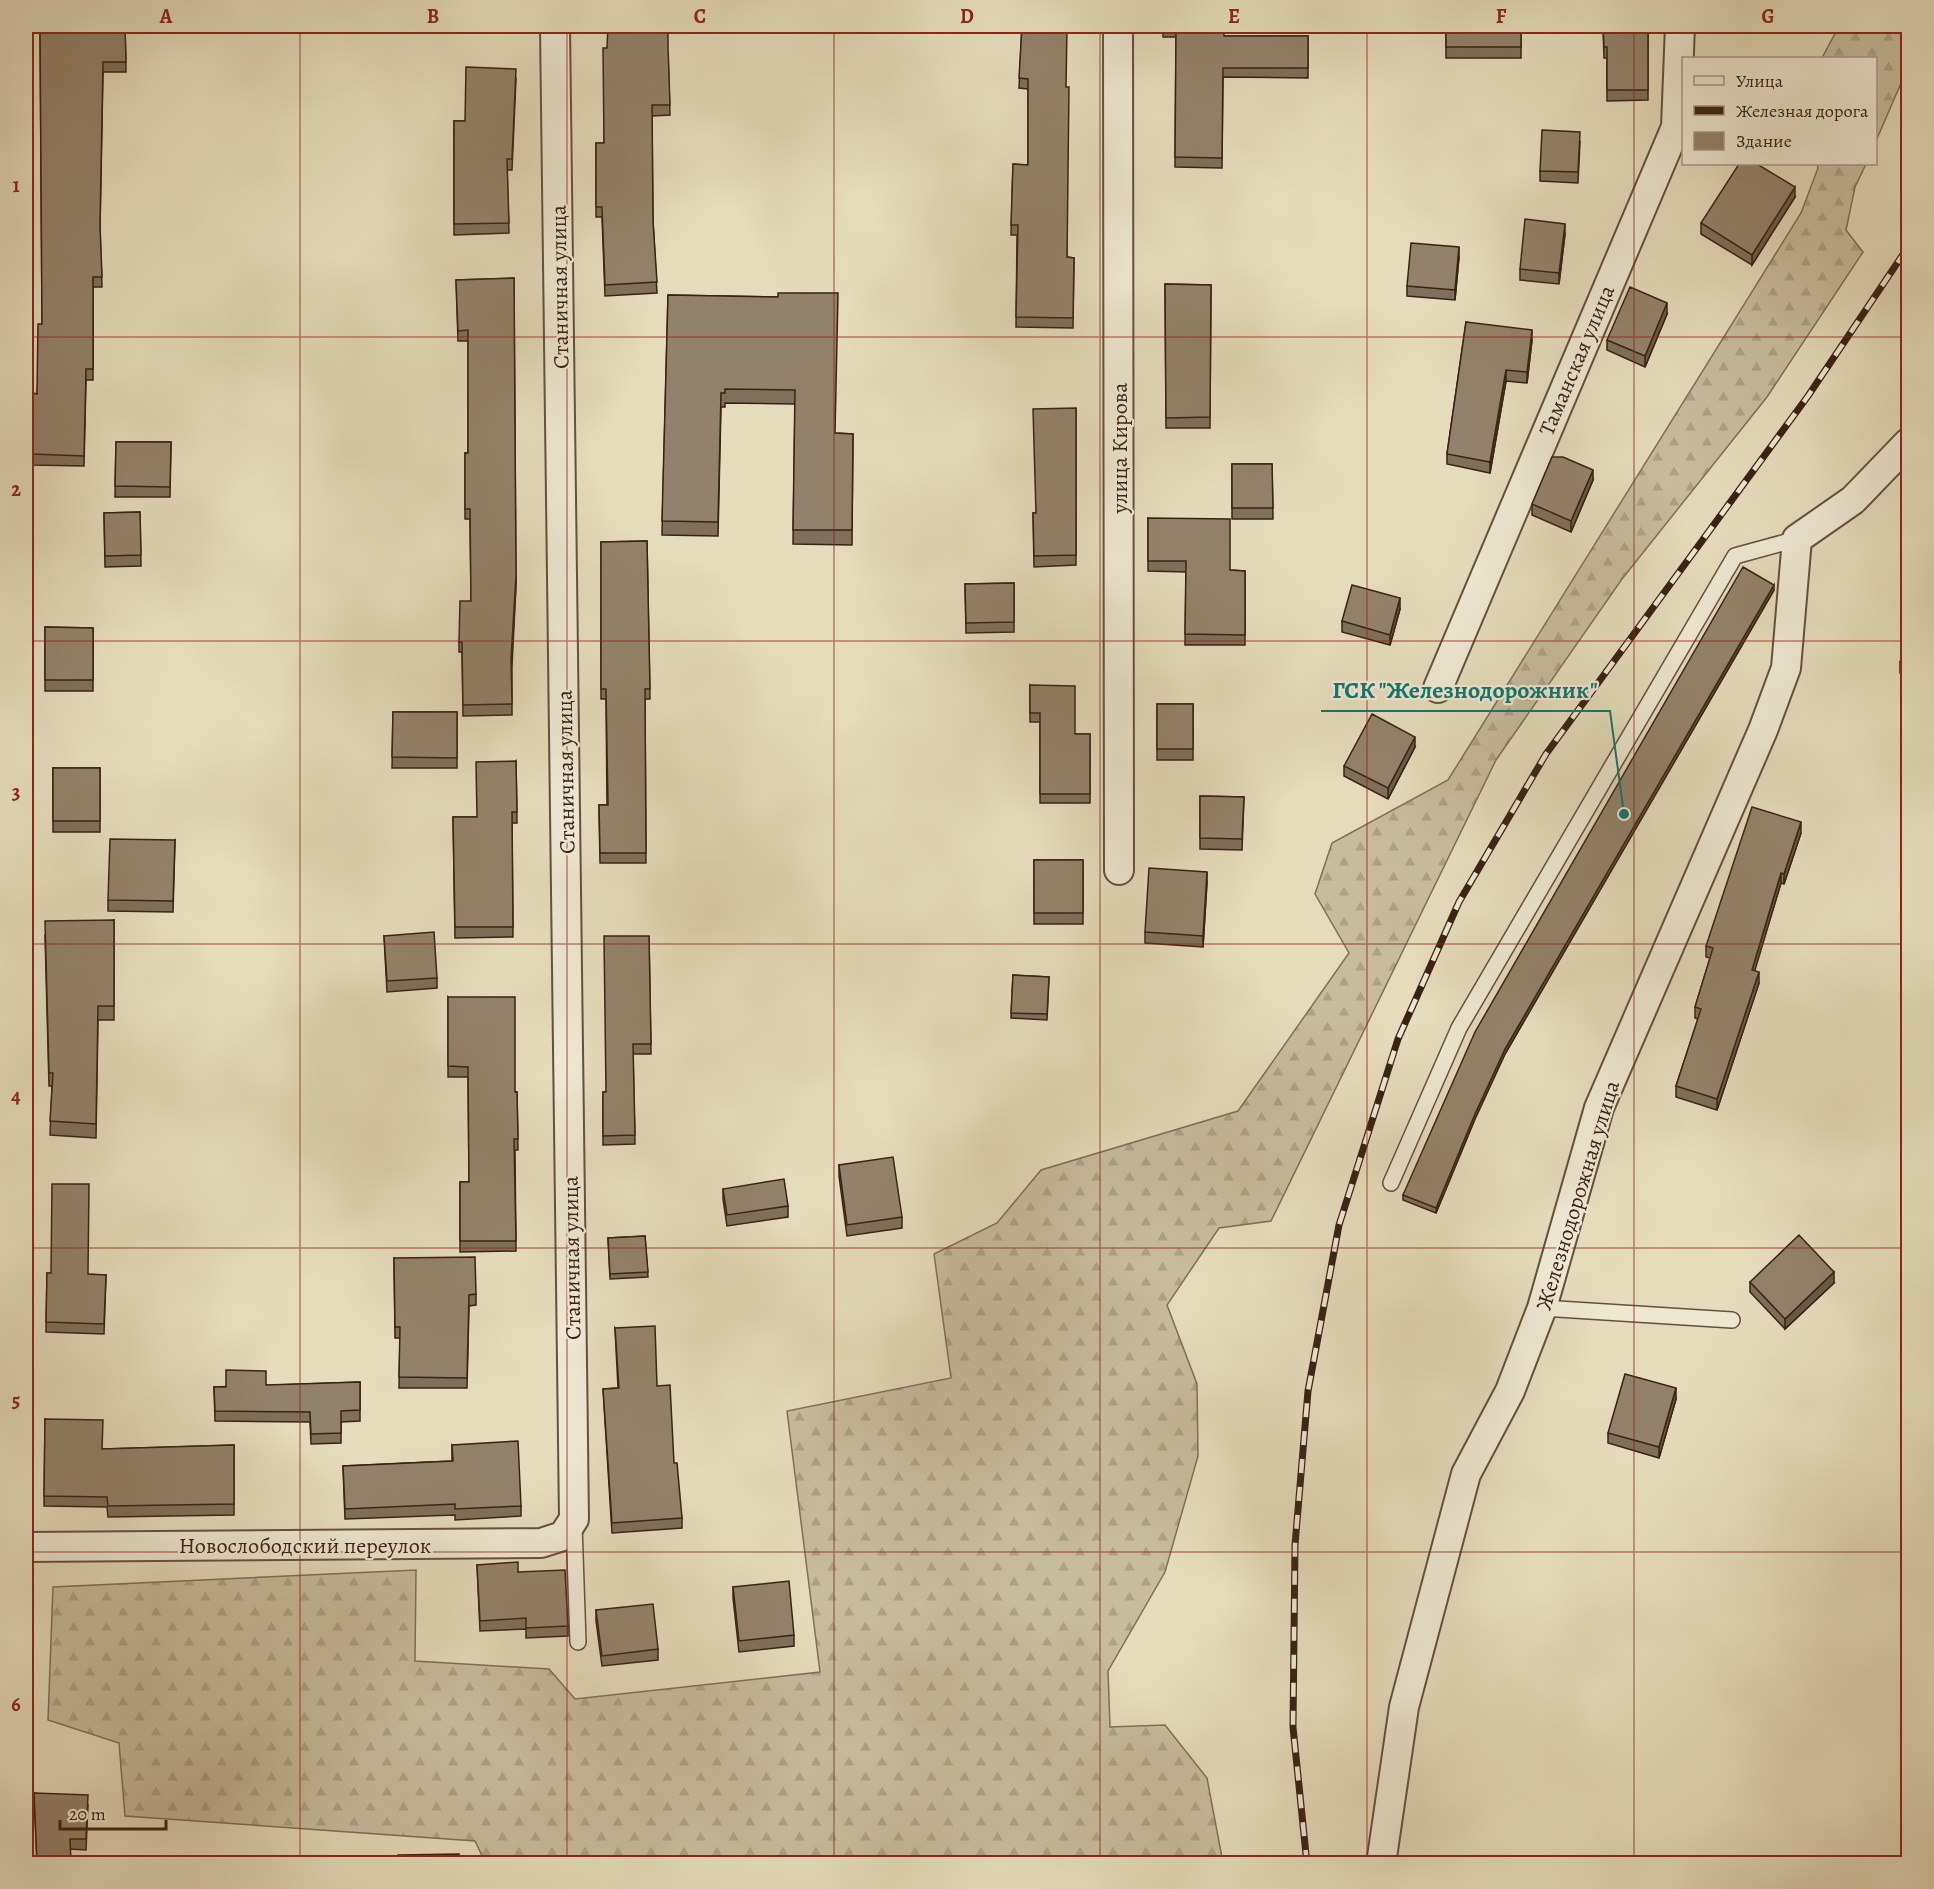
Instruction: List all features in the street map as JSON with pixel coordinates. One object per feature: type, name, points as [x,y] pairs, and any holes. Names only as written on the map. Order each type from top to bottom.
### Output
[{"type":"street","name":"Станичная улица","points":[[555,26],[574,1520]]},
{"type":"street","name":"улица Кирова","points":[[1118,26],[1119,870]]},
{"type":"street","name":"Таманская улица","points":[[1438,688],[1676,127],[1680,26]]},
{"type":"street","points":[[1797,539],[1853,500],[1908,443]]},
{"type":"street","name":"Железнодорожная улица","points":[[1381,1863],[1404,1707],[1466,1474],[1510,1391],[1542,1308],[1599,1108],[1763,730],[1786,668],[1797,539]]},
{"type":"street","name":"Новослободский переулок","points":[[26,1547],[541,1543],[563,1536],[574,1520]]},
{"type":"lane","points":[[1391,1183],[1460,1028],[1735,556],[1797,539]]},
{"type":"lane","points":[[1542,1308],[1732,1320]]},
{"type":"lane","points":[[574,1520],[578,1642]]},
{"type":"green space","points":[[1839,26],[1908,26],[1908,67],[1877,139],[1877,57],[1823,57]]},
{"type":"green space","points":[[1817,165],[1866,165],[1855,187],[1846,230],[1863,252],[1767,397],[1622,579],[1496,760],[1271,1221],[1219,1228],[1167,1305],[1197,1384],[1198,1456],[1165,1572],[1108,1671],[1110,1727],[1165,1725],[1207,1778],[1223,1863],[486,1864],[475,1841],[125,1816],[119,1743],[48,1720],[53,1587],[416,1570],[415,1661],[549,1669],[575,1699],[820,1672],[787,1411],[951,1378],[934,1254],[997,1223],[1041,1170],[1238,1111],[1349,953],[1315,894],[1332,843],[1448,780],[1801,213]]},
{"type":"building","points":[[40,26],[125,26],[126,62],[103,62],[100,226],[102,277],[93,277],[93,369],[86,369],[84,456],[31,454],[32,393],[37,394],[38,324],[42,324]]},
{"type":"building","points":[[608,26],[668,26],[670,105],[652,105],[653,221],[657,282],[605,285],[602,207],[596,207],[596,143],[604,143],[603,48],[607,48]]},
{"type":"building","points":[[1022,26],[1067,26],[1066,87],[1069,87],[1067,257],[1074,258],[1073,318],[1016,317],[1018,225],[1011,225],[1013,164],[1028,165],[1028,79],[1019,78]]},
{"type":"building","points":[[1163,26],[1224,26],[1224,36],[1308,36],[1308,68],[1223,68],[1222,158],[1175,157],[1176,28],[1163,28]]},
{"type":"building","points":[[1446,26],[1521,26],[1521,47],[1446,47]]},
{"type":"building","points":[[1603,26],[1648,26],[1648,90],[1607,90],[1607,47],[1604,47]]},
{"type":"building","points":[[466,67],[516,69],[512,159],[507,159],[509,223],[454,224],[454,121],[465,121]]},
{"type":"building","points":[[1542,130],[1580,132],[1578,172],[1540,171]]},
{"type":"building","points":[[1738,165],[1759,165],[1795,187],[1752,255],[1701,223]]},
{"type":"building","points":[[1525,219],[1565,224],[1559,273],[1520,269]]},
{"type":"building","points":[[1411,243],[1459,247],[1455,290],[1407,286]]},
{"type":"building","points":[[514,278],[516,575],[511,659],[512,704],[463,705],[462,642],[459,642],[460,601],[471,601],[470,509],[465,509],[465,453],[468,453],[468,330],[458,331],[456,280]]},
{"type":"building","points":[[1165,284],[1211,285],[1210,417],[1166,418]]},
{"type":"building","points":[[1630,287],[1667,303],[1645,356],[1607,340]]},
{"type":"building","points":[[778,293],[838,293],[835,433],[853,434],[852,530],[793,530],[795,390],[725,389],[725,393],[721,393],[718,522],[662,521],[668,295],[778,297]]},
{"type":"building","points":[[1466,322],[1532,330],[1527,372],[1506,370],[1490,462],[1447,454]]},
{"type":"building","points":[[1076,408],[1076,555],[1034,556],[1033,513],[1036,513],[1033,409]]},
{"type":"building","points":[[116,442],[171,442],[170,487],[115,486]]},
{"type":"building","points":[[1552,457],[1563,457],[1593,470],[1571,521],[1532,504]]},
{"type":"building","points":[[1232,464],[1272,464],[1273,508],[1232,508]]},
{"type":"building","points":[[140,512],[141,555],[105,556],[104,513]]},
{"type":"building","points":[[1148,518],[1230,519],[1230,570],[1245,571],[1245,635],[1185,634],[1186,561],[1148,561]]},
{"type":"building","points":[[647,541],[650,689],[645,689],[646,853],[600,853],[599,805],[608,805],[606,689],[601,689],[601,542]]},
{"type":"building","points":[[1743,567],[1774,585],[1505,1049],[1436,1208],[1403,1195],[1475,1032]]},
{"type":"building","points":[[1014,583],[1014,622],[966,623],[965,584]]},
{"type":"building","points":[[1352,585],[1400,598],[1390,635],[1342,621]]},
{"type":"building","points":[[45,627],[93,628],[93,680],[45,680]]},
{"type":"building","points":[[1908,645],[1908,667],[1900,662]]},
{"type":"building","points":[[1030,685],[1075,686],[1075,734],[1090,734],[1090,794],[1040,794],[1040,713],[1030,713]]},
{"type":"building","points":[[1157,704],[1193,704],[1193,749],[1157,749]]},
{"type":"building","points":[[393,712],[457,712],[457,758],[392,757]]},
{"type":"building","points":[[1372,714],[1415,737],[1388,788],[1344,766]]},
{"type":"building","points":[[516,761],[517,812],[512,812],[513,927],[455,927],[453,817],[477,817],[476,762]]},
{"type":"building","points":[[53,768],[100,768],[100,821],[53,821]]},
{"type":"building","points":[[1200,796],[1244,797],[1242,839],[1200,838]]},
{"type":"building","points":[[1752,807],[1801,822],[1784,874],[1781,873],[1752,970],[1759,972],[1717,1099],[1676,1086],[1701,1009],[1695,1007],[1713,948],[1706,946]]},
{"type":"building","points":[[110,839],[175,840],[173,901],[108,900]]},
{"type":"building","points":[[1034,860],[1083,860],[1083,913],[1034,913]]},
{"type":"building","points":[[1149,868],[1207,872],[1203,936],[1145,932]]},
{"type":"building","points":[[114,920],[114,1006],[98,1006],[96,1124],[50,1121],[53,1073],[49,1073],[45,921]]},
{"type":"building","points":[[434,932],[437,978],[387,981],[384,936]]},
{"type":"building","points":[[604,936],[649,936],[651,1044],[633,1044],[635,1135],[603,1136],[603,1092],[606,1092]]},
{"type":"building","points":[[1013,975],[1049,977],[1047,1014],[1011,1013]]},
{"type":"building","points":[[448,997],[515,997],[515,1092],[517,1092],[518,1139],[514,1139],[516,1241],[460,1241],[460,1182],[469,1182],[468,1067],[448,1066]]},
{"type":"building","points":[[893,1157],[902,1217],[847,1225],[839,1165]]},
{"type":"building","points":[[784,1179],[788,1206],[727,1215],[723,1189]]},
{"type":"building","points":[[52,1184],[89,1184],[88,1274],[106,1275],[104,1324],[46,1322],[47,1273],[51,1273]]},
{"type":"building","points":[[1799,1235],[1834,1272],[1785,1319],[1750,1282]]},
{"type":"building","points":[[645,1236],[648,1272],[610,1274],[608,1238]]},
{"type":"building","points":[[475,1257],[476,1294],[469,1295],[467,1378],[399,1377],[400,1327],[395,1327],[394,1258]]},
{"type":"building","points":[[655,1326],[657,1386],[670,1385],[674,1463],[677,1463],[682,1518],[612,1523],[603,1389],[619,1388],[615,1328]]},
{"type":"building","points":[[226,1370],[266,1371],[266,1385],[360,1382],[360,1410],[341,1411],[341,1433],[311,1434],[310,1412],[215,1411],[214,1387],[226,1387]]},
{"type":"building","points":[[1625,1374],[1676,1388],[1659,1447],[1608,1433]]},
{"type":"building","points":[[45,1419],[103,1420],[102,1449],[234,1445],[234,1504],[108,1506],[107,1497],[44,1496]]},
{"type":"building","points":[[518,1441],[521,1506],[455,1509],[455,1504],[345,1509],[343,1466],[453,1461],[452,1445]]},
{"type":"building","points":[[518,1562],[518,1572],[565,1570],[568,1626],[526,1628],[526,1618],[480,1621],[477,1565]]},
{"type":"building","points":[[789,1581],[794,1635],[739,1641],[733,1587]]},
{"type":"building","points":[[653,1604],[658,1649],[602,1656],[596,1610]]},
{"type":"building","points":[[34,1793],[88,1795],[86,1839],[70,1839],[71,1863],[37,1863]]},
{"type":"building","points":[[459,1854],[459,1863],[398,1863],[398,1855]]},
{"type":"railway","points":[[1307,1864],[1293,1727],[1295,1545],[1308,1391],[1339,1225],[1398,1039],[1459,902],[1546,754],[1808,396],[1908,247]]},
{"type":"place","name":"ГСК \"Железнодорожник\"","points":[[1624,814]]}]
